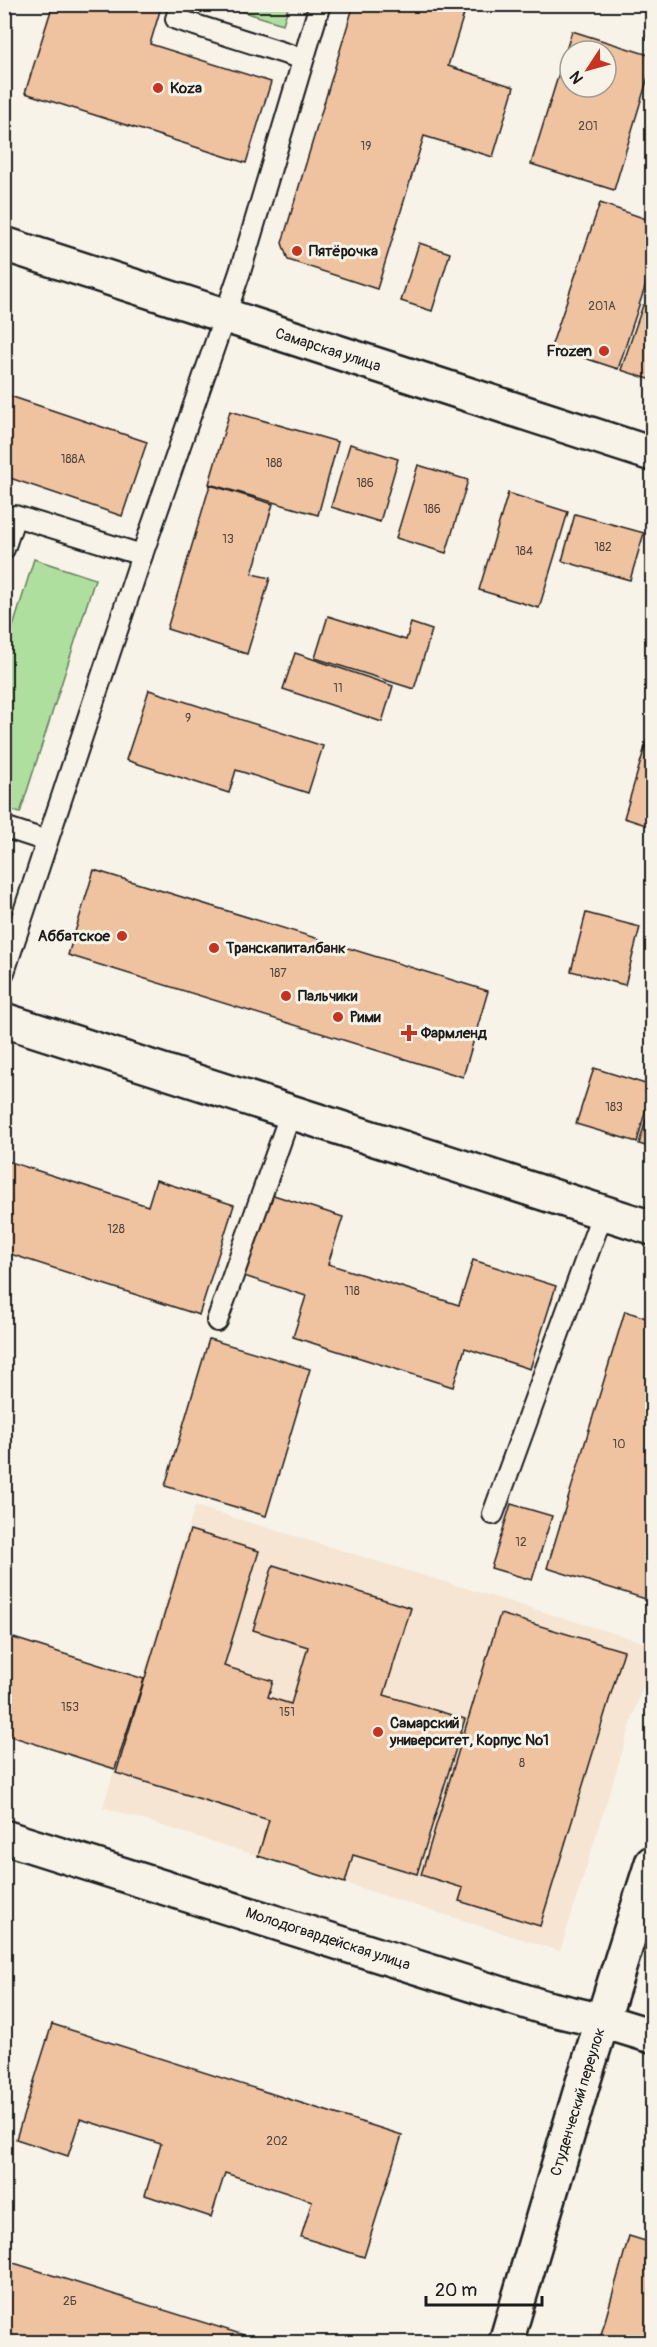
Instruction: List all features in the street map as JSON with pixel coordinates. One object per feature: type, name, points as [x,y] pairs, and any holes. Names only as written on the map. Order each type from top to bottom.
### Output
[{"type":"street","name":"Самарская улица","points":[[4,244],[652,454]]},
{"type":"street","points":[[4,1020],[652,1228]]},
{"type":"street","name":"Молодогвардейская улица","points":[[4,1837],[532,2003],[652,2036]]},
{"type":"street","name":"Студенческий переулок","points":[[506,2343],[652,1863]]},
{"type":"lane","points":[[181,4],[176,19],[303,59]]},
{"type":"lane","points":[[4,972],[142,555],[240,272],[320,4]]},
{"type":"lane","points":[[4,549],[15,516],[142,555]]},
{"type":"lane","points":[[4,828],[47,842]]},
{"type":"lane","points":[[217,1321],[291,1112]]},
{"type":"lane","points":[[493,1514],[603,1212]]},
{"type":"shaded area","name":"Самарский университет, Корпус №1","points":[[195,1506],[652,1645],[652,1656],[560,1951],[103,1807]]},
{"type":"green space","points":[[289,4],[283,24],[221,5]]},
{"type":"green space","points":[[34,559],[95,579],[20,813],[5,808],[5,653]]},
{"type":"building","points":[[53,4],[162,4],[150,44],[271,82],[246,163],[25,93]]},
{"type":"building","points":[[354,4],[467,4],[448,66],[514,87],[493,157],[424,136],[377,289],[288,260],[282,243]]},
{"type":"building","points":[[652,18],[652,41],[646,39]]},
{"type":"building","points":[[572,31],[598,39],[570,39]]},
{"type":"building","points":[[618,45],[652,56],[652,64],[614,190],[531,164],[558,76],[558,99],[618,99]]},
{"type":"building","points":[[600,203],[652,221],[652,266],[618,369],[551,347]]},
{"type":"building","points":[[419,243],[450,253],[432,311],[401,301]]},
{"type":"building","points":[[643,305],[652,309],[652,380],[621,370]]},
{"type":"building","points":[[4,394],[147,442],[122,516],[4,476]]},
{"type":"building","points":[[230,411],[338,442],[318,515],[209,484]]},
{"type":"building","points":[[350,444],[398,459],[380,522],[331,507]]},
{"type":"building","points":[[418,465],[468,480],[446,553],[396,538]]},
{"type":"building","points":[[210,485],[273,504],[252,574],[270,578],[247,654],[167,629]]},
{"type":"building","points":[[508,493],[568,512],[539,608],[479,590]]},
{"type":"building","points":[[575,514],[644,533],[630,580],[562,561]]},
{"type":"building","points":[[328,616],[406,640],[411,623],[432,630],[414,689],[315,658]]},
{"type":"building","points":[[295,653],[393,686],[382,722],[283,689]]},
{"type":"building","points":[[149,690],[323,746],[308,793],[236,770],[229,793],[126,760]]},
{"type":"building","points":[[652,723],[652,827],[624,818]]},
{"type":"building","points":[[94,870],[488,991],[463,1077],[68,955]]},
{"type":"building","points":[[586,913],[640,927],[625,985],[571,971]]},
{"type":"building","points":[[594,1068],[652,1086],[637,1142],[576,1124]]},
{"type":"building","points":[[652,1099],[652,1148],[639,1144]]},
{"type":"building","points":[[4,1160],[148,1206],[156,1180],[234,1205],[199,1315],[4,1252]]},
{"type":"building","points":[[267,1193],[343,1217],[328,1264],[459,1305],[473,1260],[556,1286],[530,1369],[465,1348],[453,1387],[293,1337],[306,1296],[241,1275]]},
{"type":"building","points":[[625,1311],[652,1320],[652,1601],[547,1568]]},
{"type":"building","points":[[209,1339],[310,1369],[266,1516],[165,1486]]},
{"type":"building","points":[[511,1504],[552,1516],[532,1580],[491,1568]]},
{"type":"building","points":[[190,1530],[259,1551],[224,1666],[273,1681],[268,1697],[291,1704],[308,1647],[253,1630],[273,1565],[411,1608],[384,1695],[465,1719],[417,1874],[353,1855],[345,1883],[258,1856],[269,1820],[116,1773]]},
{"type":"building","points":[[500,1614],[624,1651],[540,1926],[459,1901],[463,1888],[421,1875]]},
{"type":"building","points":[[4,1635],[144,1679],[115,1769],[4,1734]]},
{"type":"building","points":[[52,2024],[402,2135],[364,2257],[301,2237],[312,2201],[225,2173],[211,2217],[145,2195],[161,2144],[80,2119],[68,2156],[16,2139]]},
{"type":"building","points":[[629,2236],[652,2243],[652,2342],[599,2342]]},
{"type":"building","points":[[4,2260],[266,2342],[4,2342]]},
{"type":"place","name":"Koza","points":[[158,88]]},
{"type":"place","name":"Пятёрочка","points":[[297,251]]},
{"type":"place","name":"Frozen","points":[[604,351]]},
{"type":"place","name":"Аббатское","points":[[122,936]]},
{"type":"place","name":"Транскапиталбанк","points":[[214,948]]},
{"type":"place","name":"Пальчики","points":[[286,996]]},
{"type":"place","name":"Рими","points":[[338,1017]]},
{"type":"place","name":"Фармленд","points":[[409,1033]]},
{"type":"place","name":"Самарский университет, Корпус №1","points":[[378,1732]]}]
